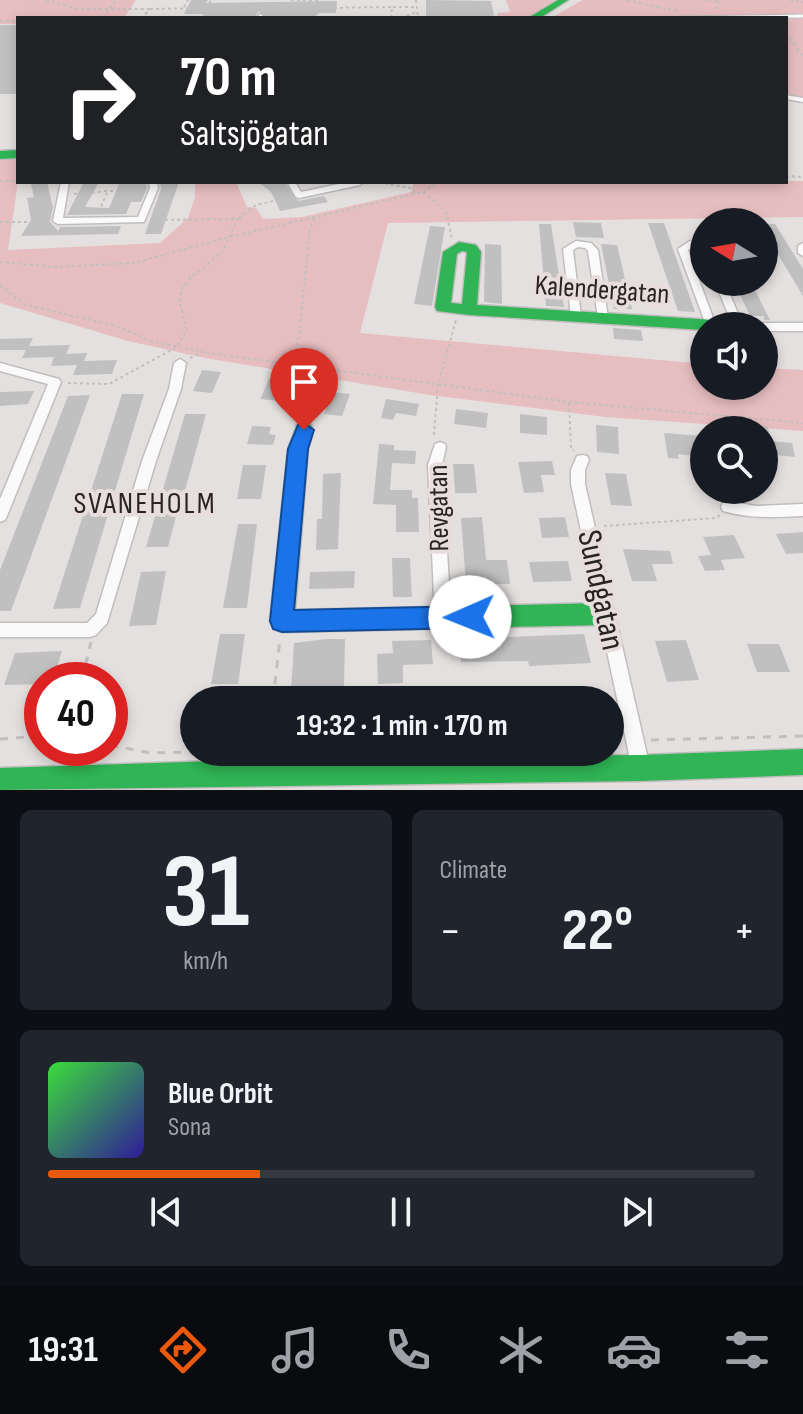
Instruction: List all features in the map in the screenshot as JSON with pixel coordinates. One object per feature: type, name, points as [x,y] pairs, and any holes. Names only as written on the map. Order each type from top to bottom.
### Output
[{"type":"street","points":[[536,16],[564,0]]},
{"type":"street","points":[[64,184],[58,221],[141,220],[154,185]]},
{"type":"street","points":[[292,184],[299,195],[351,184]]},
{"type":"street","points":[[576,316],[568,249],[576,244],[588,245],[593,250],[603,318]]},
{"type":"street","points":[[690,244],[683,249],[690,268]]},
{"type":"street","points":[[803,246],[803,253]]},
{"type":"street","points":[[465,247],[474,252],[464,309],[443,307],[453,248],[465,247]]},
{"type":"street","name":"Kalendergatan","points":[[464,309],[690,324]]},
{"type":"street","points":[[778,327],[803,327]]},
{"type":"street","points":[[0,630],[90,630],[102,618],[149,461],[175,389],[180,363]]},
{"type":"street","points":[[0,367],[55,382],[0,516]]},
{"type":"street","points":[[304,430],[298,449],[282,621],[604,614]]},
{"type":"street","name":"Revgatan","points":[[440,447],[435,465],[443,618]]},
{"type":"street","name":"Sundgatan","points":[[582,460],[578,484],[604,614],[641,768]]},
{"type":"street","points":[[728,507],[756,512],[803,510]]},
{"type":"street","points":[[0,782],[803,762]]},
{"type":"path","points":[[46,0],[70,8],[207,8]]},
{"type":"path","points":[[104,16],[116,0]]},
{"type":"path","points":[[183,8],[188,0]]},
{"type":"path","points":[[203,16],[211,0]]},
{"type":"path","points":[[291,0],[317,0],[317,16]]},
{"type":"path","points":[[340,7],[342,0]]},
{"type":"path","points":[[386,0],[387,7]]},
{"type":"path","points":[[416,0],[418,16]]},
{"type":"path","points":[[627,0],[692,16]]},
{"type":"path","points":[[708,0],[719,2]]},
{"type":"path","points":[[790,0],[803,2]]},
{"type":"path","points":[[391,16],[392,7]]},
{"type":"path","points":[[316,8],[417,7]]},
{"type":"path","points":[[144,16],[149,9]]},
{"type":"path","points":[[406,16],[417,12]]},
{"type":"path","points":[[0,36],[2,32]]},
{"type":"path","points":[[788,37],[803,56]]},
{"type":"path","points":[[389,184],[410,188],[416,194]]},
{"type":"path","points":[[0,262],[55,267],[134,263],[233,236],[416,194],[436,184]]},
{"type":"path","points":[[61,196],[154,185]]},
{"type":"path","points":[[95,220],[108,191]]},
{"type":"path","points":[[423,192],[445,207],[452,219],[453,248]]},
{"type":"path","points":[[55,382],[86,386],[109,384],[177,347],[185,338],[189,324],[179,298],[182,286],[221,253],[233,236],[238,219],[256,205],[299,195]]},
{"type":"path","points":[[292,364],[299,336],[310,229],[316,216]]},
{"type":"path","points":[[141,220],[238,219]]},
{"type":"path","points":[[0,222],[58,221]]},
{"type":"path","points":[[0,285],[24,304],[119,327],[154,342],[201,352],[569,402],[803,423]]},
{"type":"path","points":[[440,447],[434,436],[438,385],[464,309]]},
{"type":"path","points":[[180,363],[201,352]]},
{"type":"path","points":[[304,430],[303,413],[320,368]]},
{"type":"path","points":[[569,402],[571,448],[582,460]]},
{"type":"path","points":[[587,528],[716,518],[728,507]]},
{"type":"path","points":[[275,686],[282,621]]},
{"type":"path","points":[[87,662],[91,645],[90,630]]},
{"type":"path","points":[[636,740],[803,736]]},
{"type":"path","points":[[0,739],[24,737]]},
{"type":"path","points":[[128,749],[150,753],[180,752]]},
{"type":"shaded area","points":[[0,0],[136,0],[125,16],[16,16],[16,24],[0,24]]},
{"type":"shaded area","points":[[506,0],[558,0],[530,16],[497,16],[498,13],[510,12]]},
{"type":"shaded area","points":[[582,0],[803,0],[803,99],[788,96],[788,16],[554,16]]},
{"type":"shaded area","points":[[0,158],[16,158],[18,184],[8,250],[160,243],[188,218],[195,197],[195,184],[237,184],[247,207],[256,208],[263,219],[302,217],[411,192],[413,184],[788,184],[788,181],[803,181],[803,217],[778,217],[778,208],[690,208],[690,219],[388,223],[360,333],[690,363],[690,400],[778,400],[778,369],[803,370],[803,431],[778,429],[778,416],[690,416],[690,423],[605,417],[430,395],[205,358],[128,341],[0,303]]},
{"type":"building","points":[[191,0],[208,0],[206,3],[337,1],[336,13],[316,13],[315,16],[264,16],[259,11],[255,16],[184,14]]},
{"type":"building","points":[[426,0],[491,1],[494,15],[491,16],[426,16]]},
{"type":"building","points":[[0,25],[16,25],[16,94],[0,94]]},
{"type":"building","points":[[31,184],[47,184],[53,207],[50,222],[58,231],[60,227],[121,226],[118,234],[21,236],[31,220],[27,198],[34,197]]},
{"type":"building","points":[[83,184],[98,184],[85,207],[109,208],[119,184],[146,184],[141,202],[131,202],[126,214],[67,215]]},
{"type":"building","points":[[160,184],[178,184],[161,234],[145,234]]},
{"type":"building","points":[[261,184],[285,184],[298,201],[324,196],[328,202],[280,211],[271,192]]},
{"type":"building","points":[[573,222],[601,223],[604,238],[576,237]]},
{"type":"building","points":[[648,223],[664,223],[695,312],[678,311]]},
{"type":"building","points":[[539,224],[551,224],[564,307],[546,306]]},
{"type":"building","points":[[430,226],[445,227],[432,306],[414,304]]},
{"type":"building","points":[[778,229],[803,269],[803,296],[778,254]]},
{"type":"building","points":[[485,244],[501,245],[502,304],[484,302]]},
{"type":"building","points":[[601,244],[617,245],[632,309],[614,309]]},
{"type":"building","points":[[741,296],[758,296],[766,312],[748,312]]},
{"type":"building","points":[[613,328],[641,330],[643,341],[614,339]]},
{"type":"building","points":[[33,338],[29,346],[70,345],[66,354],[87,353],[84,361],[117,360],[112,374],[73,375],[77,365],[51,366],[54,357],[22,358],[26,350],[0,350],[0,339]]},
{"type":"building","points":[[202,370],[221,372],[212,393],[193,391]]},
{"type":"building","points":[[269,379],[287,381],[279,401],[260,399]]},
{"type":"building","points":[[34,391],[28,404],[0,406],[0,392]]},
{"type":"building","points":[[332,392],[350,394],[342,416],[324,414]]},
{"type":"building","points":[[122,394],[144,394],[80,608],[53,609]]},
{"type":"building","points":[[90,395],[11,611],[0,611],[0,570],[68,396]]},
{"type":"building","points":[[386,399],[419,404],[416,416],[396,413],[393,420],[381,418]]},
{"type":"building","points":[[456,409],[488,413],[486,428],[454,424]]},
{"type":"building","points":[[185,414],[206,414],[184,494],[168,547],[146,547]]},
{"type":"building","points":[[520,414],[547,417],[547,435],[520,433]]},
{"type":"building","points":[[596,425],[618,427],[619,454],[597,452]]},
{"type":"building","points":[[252,426],[271,427],[269,434],[276,435],[273,445],[247,444]]},
{"type":"building","points":[[664,433],[690,435],[690,455],[678,454],[679,459],[668,458]]},
{"type":"building","points":[[778,442],[792,443],[795,457],[778,455]]},
{"type":"building","points":[[379,444],[394,445],[394,450],[416,451],[415,464],[392,463],[390,490],[412,490],[412,498],[418,498],[419,532],[396,532],[396,505],[373,504]]},
{"type":"building","points":[[552,461],[555,475],[541,475],[544,492],[524,493],[518,462]]},
{"type":"building","points":[[453,464],[474,464],[477,493],[455,493]]},
{"type":"building","points":[[243,465],[266,465],[261,499],[237,499]]},
{"type":"building","points":[[341,473],[338,549],[316,550],[317,519],[322,519],[323,474]]},
{"type":"building","points":[[605,473],[626,474],[632,506],[611,505]]},
{"type":"building","points":[[482,517],[486,560],[507,560],[510,584],[466,584],[461,518]]},
{"type":"building","points":[[565,517],[569,537],[542,538],[539,518]]},
{"type":"building","points":[[238,524],[257,524],[247,608],[223,608]]},
{"type":"building","points":[[803,532],[803,553],[786,554],[776,534]]},
{"type":"building","points":[[734,535],[745,558],[721,560],[725,570],[705,571],[698,556],[711,555],[703,537]]},
{"type":"building","points":[[623,549],[670,551],[673,564],[652,564],[657,581],[632,581]]},
{"type":"building","points":[[392,558],[410,558],[412,597],[393,597]]},
{"type":"building","points":[[568,561],[572,581],[533,582],[529,562]]},
{"type":"building","points":[[166,571],[156,625],[129,626],[141,572]]},
{"type":"building","points":[[355,571],[354,588],[309,589],[310,572]]},
{"type":"building","points":[[220,634],[245,634],[238,684],[211,684]]},
{"type":"building","points":[[584,634],[591,663],[529,666],[528,661],[461,662],[459,639]]},
{"type":"building","points":[[345,639],[344,686],[291,686],[294,643]]},
{"type":"building","points":[[431,640],[433,664],[403,665],[403,683],[378,684],[377,654],[393,653],[392,641]]},
{"type":"building","points":[[686,640],[699,680],[667,682],[655,641]]},
{"type":"building","points":[[747,644],[779,644],[790,672],[757,672]]},
{"type":"building","points":[[62,651],[59,662],[24,662],[24,684],[4,685],[15,653]]},
{"type":"traffic: fast","points":[[536,16],[564,0]]},
{"type":"traffic: fast","points":[[0,155],[16,154]]},
{"type":"traffic: fast","points":[[459,246],[471,248],[474,252],[469,310],[443,307],[450,252],[459,246]]},
{"type":"traffic: fast","points":[[469,310],[690,323]]},
{"type":"traffic: fast","points":[[304,430],[298,449],[282,621],[604,614]]},
{"type":"traffic: fast","points":[[0,782],[308,771],[641,768],[803,762]]},
{"type":"district","name":"SVANEHOLM","points":[[145,504]]},
{"type":"route","points":[[304,430],[298,449],[282,621],[470,617]]}]
